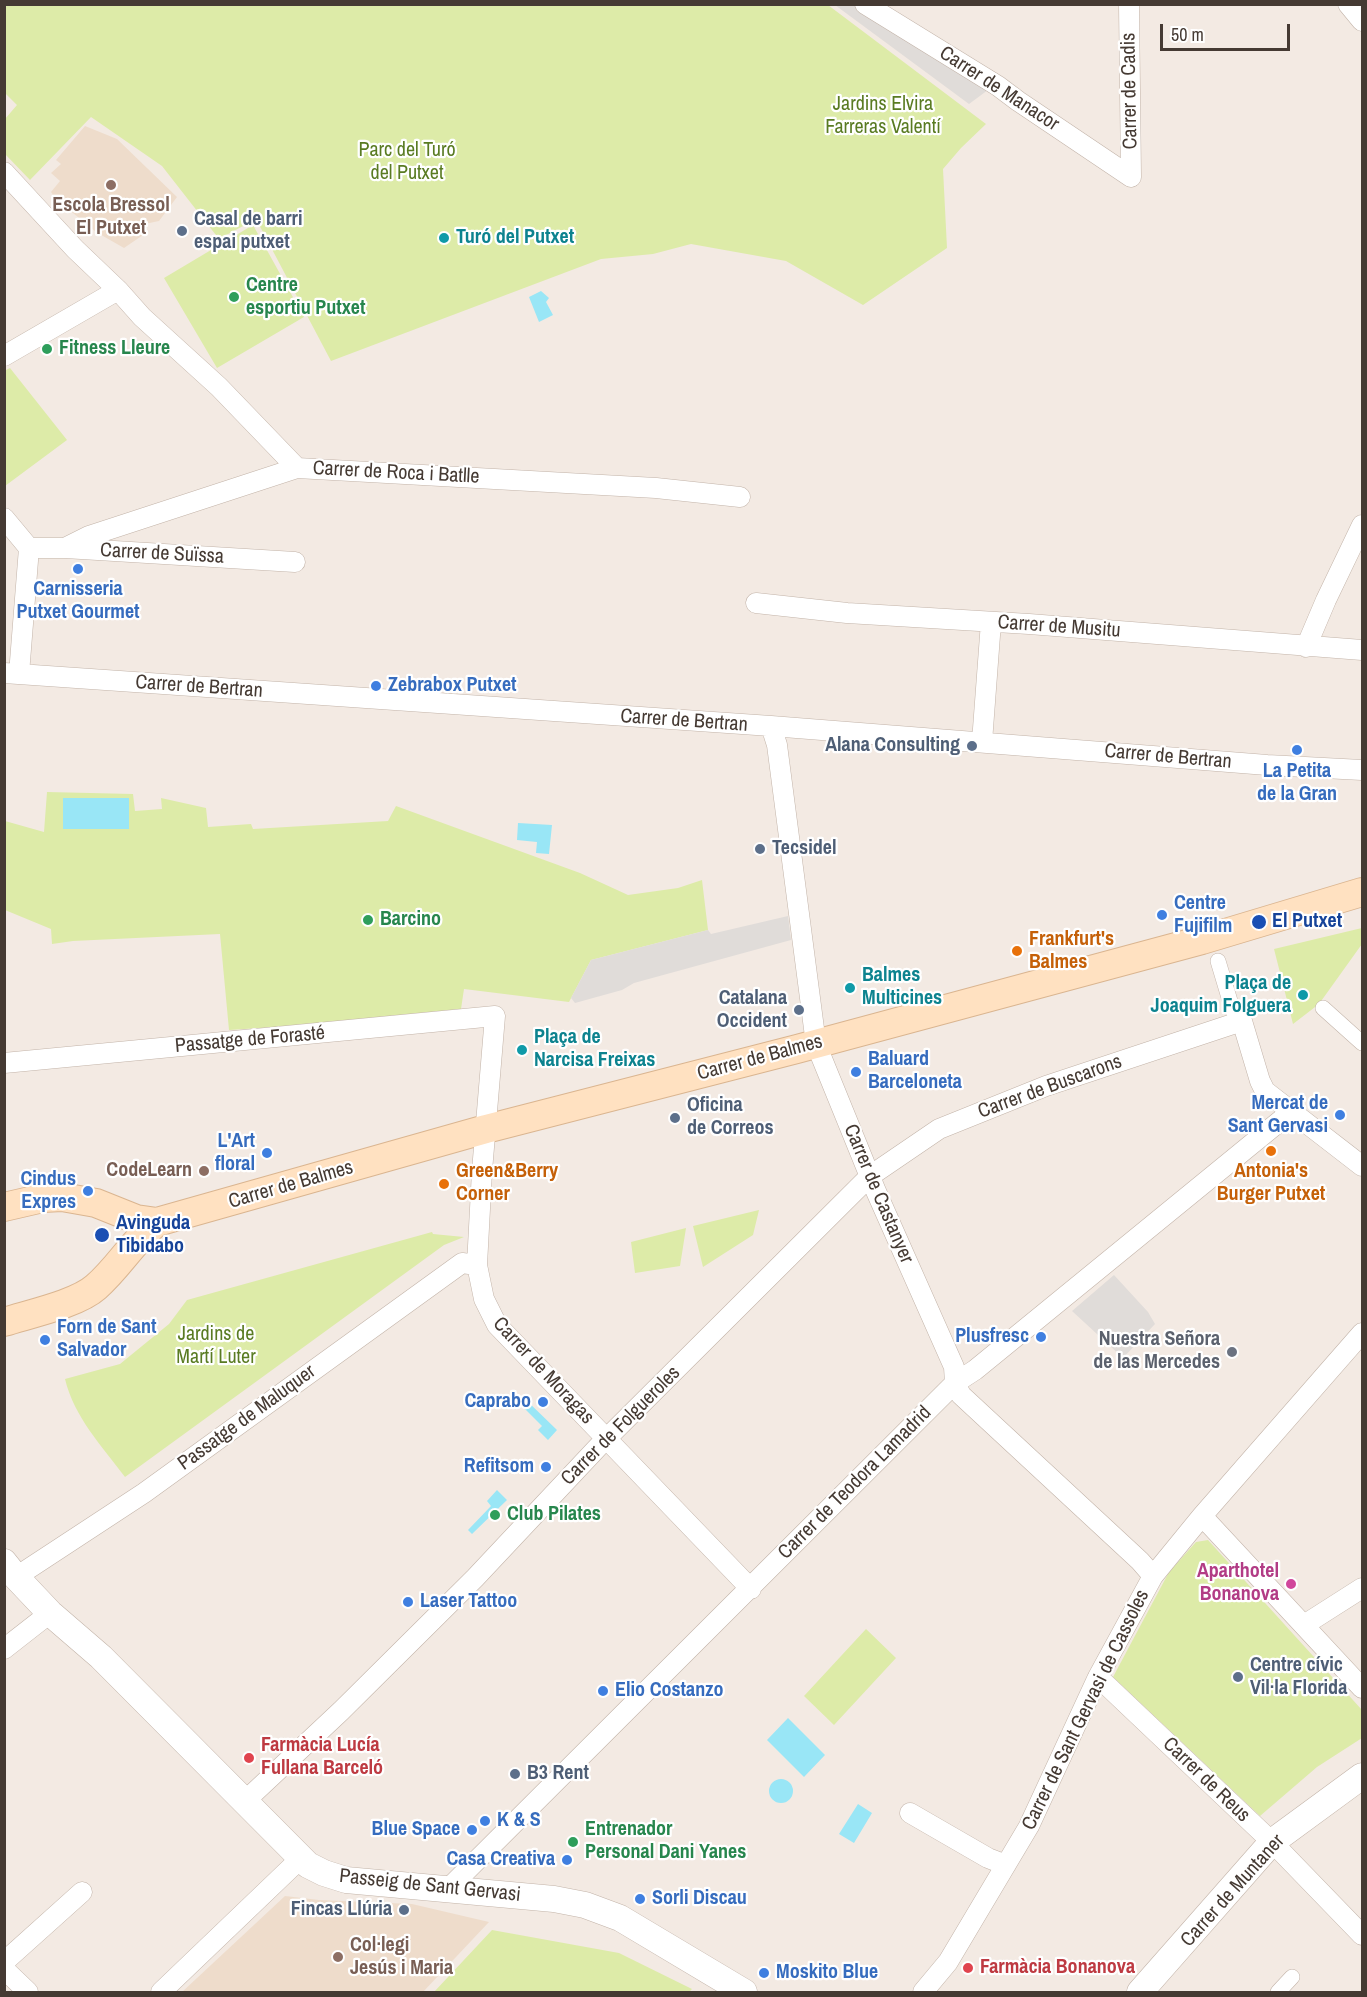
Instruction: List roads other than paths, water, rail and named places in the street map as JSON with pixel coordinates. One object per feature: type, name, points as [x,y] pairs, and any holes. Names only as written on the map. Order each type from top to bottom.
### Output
[{"type":"main road","name":"Carrer de Balmes","points":[[157,1222],[486,1129],[816,1044],[1202,940],[1362,892]]},
{"type":"main road","points":[[4,1207],[43,1198],[62,1197],[82,1199],[136,1219],[157,1222]]},
{"type":"main road","points":[[100,1204],[111,1232],[112,1249],[109,1274]]},
{"type":"main road","points":[[4,1322],[89,1292],[109,1274],[141,1234],[157,1222]]},
{"type":"street","name":"Carrer de Manacor","points":[[865,4],[998,86],[1131,177]]},
{"type":"street","name":"Carrer de Cadis","points":[[1129,4],[1131,177]]},
{"type":"street","points":[[1348,4],[1362,21]]},
{"type":"street","points":[[4,172],[142,317],[219,387],[297,468]]},
{"type":"street","points":[[4,356],[118,290]]},
{"type":"street","name":"Carrer de Roca i Batlle","points":[[65,548],[89,536],[297,468],[645,487],[740,497]]},
{"type":"street","points":[[4,518],[29,548],[12,673]]},
{"type":"street","points":[[1306,646],[1362,525]]},
{"type":"street","name":"Carrer de Suïssa","points":[[29,548],[65,548],[295,562]]},
{"type":"street","name":"Carrer de Musitu","points":[[756,603],[847,613],[1167,634],[1362,650]]},
{"type":"street","points":[[982,742],[991,622]]},
{"type":"street","name":"Carrer de Bertran","points":[[12,673],[771,726],[1267,765],[1362,770]]},
{"type":"street","name":"Carrer de Castanyer","points":[[771,726],[777,745],[816,1044],[870,1176],[954,1367],[955,1383],[961,1395],[1132,1553],[1153,1576]]},
{"type":"street","points":[[1218,962],[1233,1011],[1242,1021],[1262,1088],[1362,1166]]},
{"type":"street","points":[[1323,1008],[1362,1043]]},
{"type":"street","name":"Passatge de Forasté","points":[[4,1063],[495,1016],[486,1129]]},
{"type":"street","name":"Carrer de Buscarons","points":[[870,1176],[939,1129],[1046,1086],[1242,1021]]},
{"type":"street","name":"Carrer de Teodora Lamadrid","points":[[449,1888],[955,1383],[984,1362],[1291,1112]]},
{"type":"street","name":"Carrer de Moragas","points":[[486,1129],[477,1265],[484,1299],[497,1325],[751,1589]]},
{"type":"street","name":"Carrer de Folgueroles","points":[[244,1802],[349,1703],[469,1584],[607,1439],[870,1176]]},
{"type":"street","name":"Passatge de Maluquer","points":[[10,1569],[144,1493],[462,1263],[477,1265]]},
{"type":"street","name":"Carrer de Sant Gervasi de Cassoles","points":[[923,1992],[948,1962],[1029,1826],[1098,1677],[1153,1576],[1202,1516],[1362,1333]]},
{"type":"street","points":[[1202,1516],[1362,1688]]},
{"type":"street","name":"Passeig de Sant Gervasi","points":[[10,1569],[50,1613],[102,1657],[300,1859],[324,1873],[346,1880],[449,1888],[554,1899],[585,1905],[620,1918],[744,1992]]},
{"type":"street","points":[[1304,1625],[1362,1588]]},
{"type":"street","points":[[4,1649],[50,1613]]},
{"type":"street","name":"Carrer de Reus","points":[[1098,1677],[1272,1842],[1362,1935]]},
{"type":"street","name":"Carrer de Muntaner","points":[[1140,1992],[1272,1842],[1362,1776]]},
{"type":"street","points":[[910,1813],[988,1858],[1006,1865]]},
{"type":"street","points":[[161,1992],[300,1859]]},
{"type":"street","points":[[4,1962],[82,1892]]},
{"type":"street","points":[[4,1969],[28,1992]]},
{"type":"street","points":[[1278,1992],[1292,1977]]},
{"type":"water","points":[[541,291],[549,298],[546,302],[553,315],[539,322],[529,297]]},
{"type":"water","points":[[63,798],[129,798],[129,829],[63,829]]},
{"type":"water","points":[[518,823],[552,825],[549,854],[536,853],[537,842],[517,840]]},
{"type":"water","points":[[523,1397],[557,1430],[548,1440],[538,1430],[542,1426],[518,1402]]},
{"type":"water","points":[[497,1490],[507,1500],[472,1534],[468,1530],[491,1506],[487,1501]]},
{"type":"water","points":[[788,1718],[825,1755],[804,1777],[767,1740]]},
{"type":"water","points":[[781,1779],[786,1780],[792,1786],[792,1796],[786,1802],[781,1803],[776,1802],[770,1796],[769,1791],[770,1786],[776,1780]]},
{"type":"water","points":[[858,1804],[872,1813],[854,1843],[839,1834]]},
{"type":"place","name":"Escola Bressol El Putxet","points":[[111,185]]},
{"type":"place","name":"Casal de barri espai putxet","points":[[182,231]]},
{"type":"place","name":"Turó del Putxet","points":[[444,238]]},
{"type":"place","name":"Centre esportiu Putxet","points":[[234,297]]},
{"type":"place","name":"Fitness Lleure","points":[[47,349]]},
{"type":"place","name":"Carnisseria Putxet Gourmet","points":[[78,569]]},
{"type":"place","name":"Zebrabox Putxet","points":[[376,686]]},
{"type":"place","name":"Alana Consulting","points":[[972,746]]},
{"type":"place","name":"La Petita de la Gran","points":[[1297,750]]},
{"type":"place","name":"Tecsidel","points":[[760,849]]},
{"type":"place","name":"Centre Fujifilm","points":[[1162,915]]},
{"type":"place","name":"Barcino","points":[[368,920]]},
{"type":"place","name":"El Putxet","points":[[1259,922]]},
{"type":"place","name":"Frankfurt's Balmes","points":[[1017,951]]},
{"type":"place","name":"Balmes Multicines","points":[[850,988]]},
{"type":"place","name":"Plaça de Joaquim Folguera","points":[[1303,995]]},
{"type":"place","name":"Catalana Occident","points":[[799,1010]]},
{"type":"place","name":"Plaça de Narcisa Freixas","points":[[522,1050]]},
{"type":"place","name":"Baluard Barceloneta","points":[[856,1072]]},
{"type":"place","name":"Mercat de Sant Gervasi","points":[[1340,1115]]},
{"type":"place","name":"Oficina de Correos","points":[[675,1118]]},
{"type":"place","name":"Antonia's Burger Putxet","points":[[1271,1151]]},
{"type":"place","name":"L'Art floral","points":[[267,1153]]},
{"type":"place","name":"CodeLearn","points":[[204,1171]]},
{"type":"place","name":"Green&Berry Corner","points":[[444,1184]]},
{"type":"place","name":"Cindus Expres","points":[[88,1191]]},
{"type":"place","name":"Avinguda Tibidabo","points":[[102,1235]]},
{"type":"place","name":"Plusfresc","points":[[1041,1337]]},
{"type":"place","name":"Forn de Sant Salvador","points":[[45,1340]]},
{"type":"place","name":"Nuestra Señora de las Mercedes","points":[[1232,1352]]},
{"type":"place","name":"Caprabo","points":[[543,1402]]},
{"type":"place","name":"Refitsom","points":[[546,1467]]},
{"type":"place","name":"Club Pilates","points":[[495,1515]]},
{"type":"place","name":"Aparthotel Bonanova","points":[[1291,1584]]},
{"type":"place","name":"Laser Tattoo","points":[[408,1602]]},
{"type":"place","name":"Centre cívic Vil·la Florida","points":[[1238,1677]]},
{"type":"place","name":"Elio Costanzo","points":[[603,1691]]},
{"type":"place","name":"Farmàcia Lucía Fullana Barceló","points":[[249,1758]]},
{"type":"place","name":"B3 Rent","points":[[515,1774]]},
{"type":"place","name":"K & S","points":[[485,1821]]},
{"type":"place","name":"Blue Space","points":[[472,1830]]},
{"type":"place","name":"Entrenador Personal Dani Yanes","points":[[573,1842]]},
{"type":"place","name":"Casa Creativa","points":[[567,1860]]},
{"type":"place","name":"Sorli Discau","points":[[640,1899]]},
{"type":"place","name":"Fincas Llúria","points":[[404,1910]]},
{"type":"place","name":"Col·legi Jesús i Maria","points":[[338,1957]]},
{"type":"place","name":"Farmàcia Bonanova","points":[[968,1968]]},
{"type":"place","name":"Moskito Blue","points":[[764,1973]]},
{"type":"park label","name":"Jardins Elvira Farreras Valentí","points":[[883,116]]},
{"type":"park label","name":"Parc del Turó del Putxet","points":[[407,162]]},
{"type":"park label","name":"Jardins de Martí Luter","points":[[216,1346]]}]
